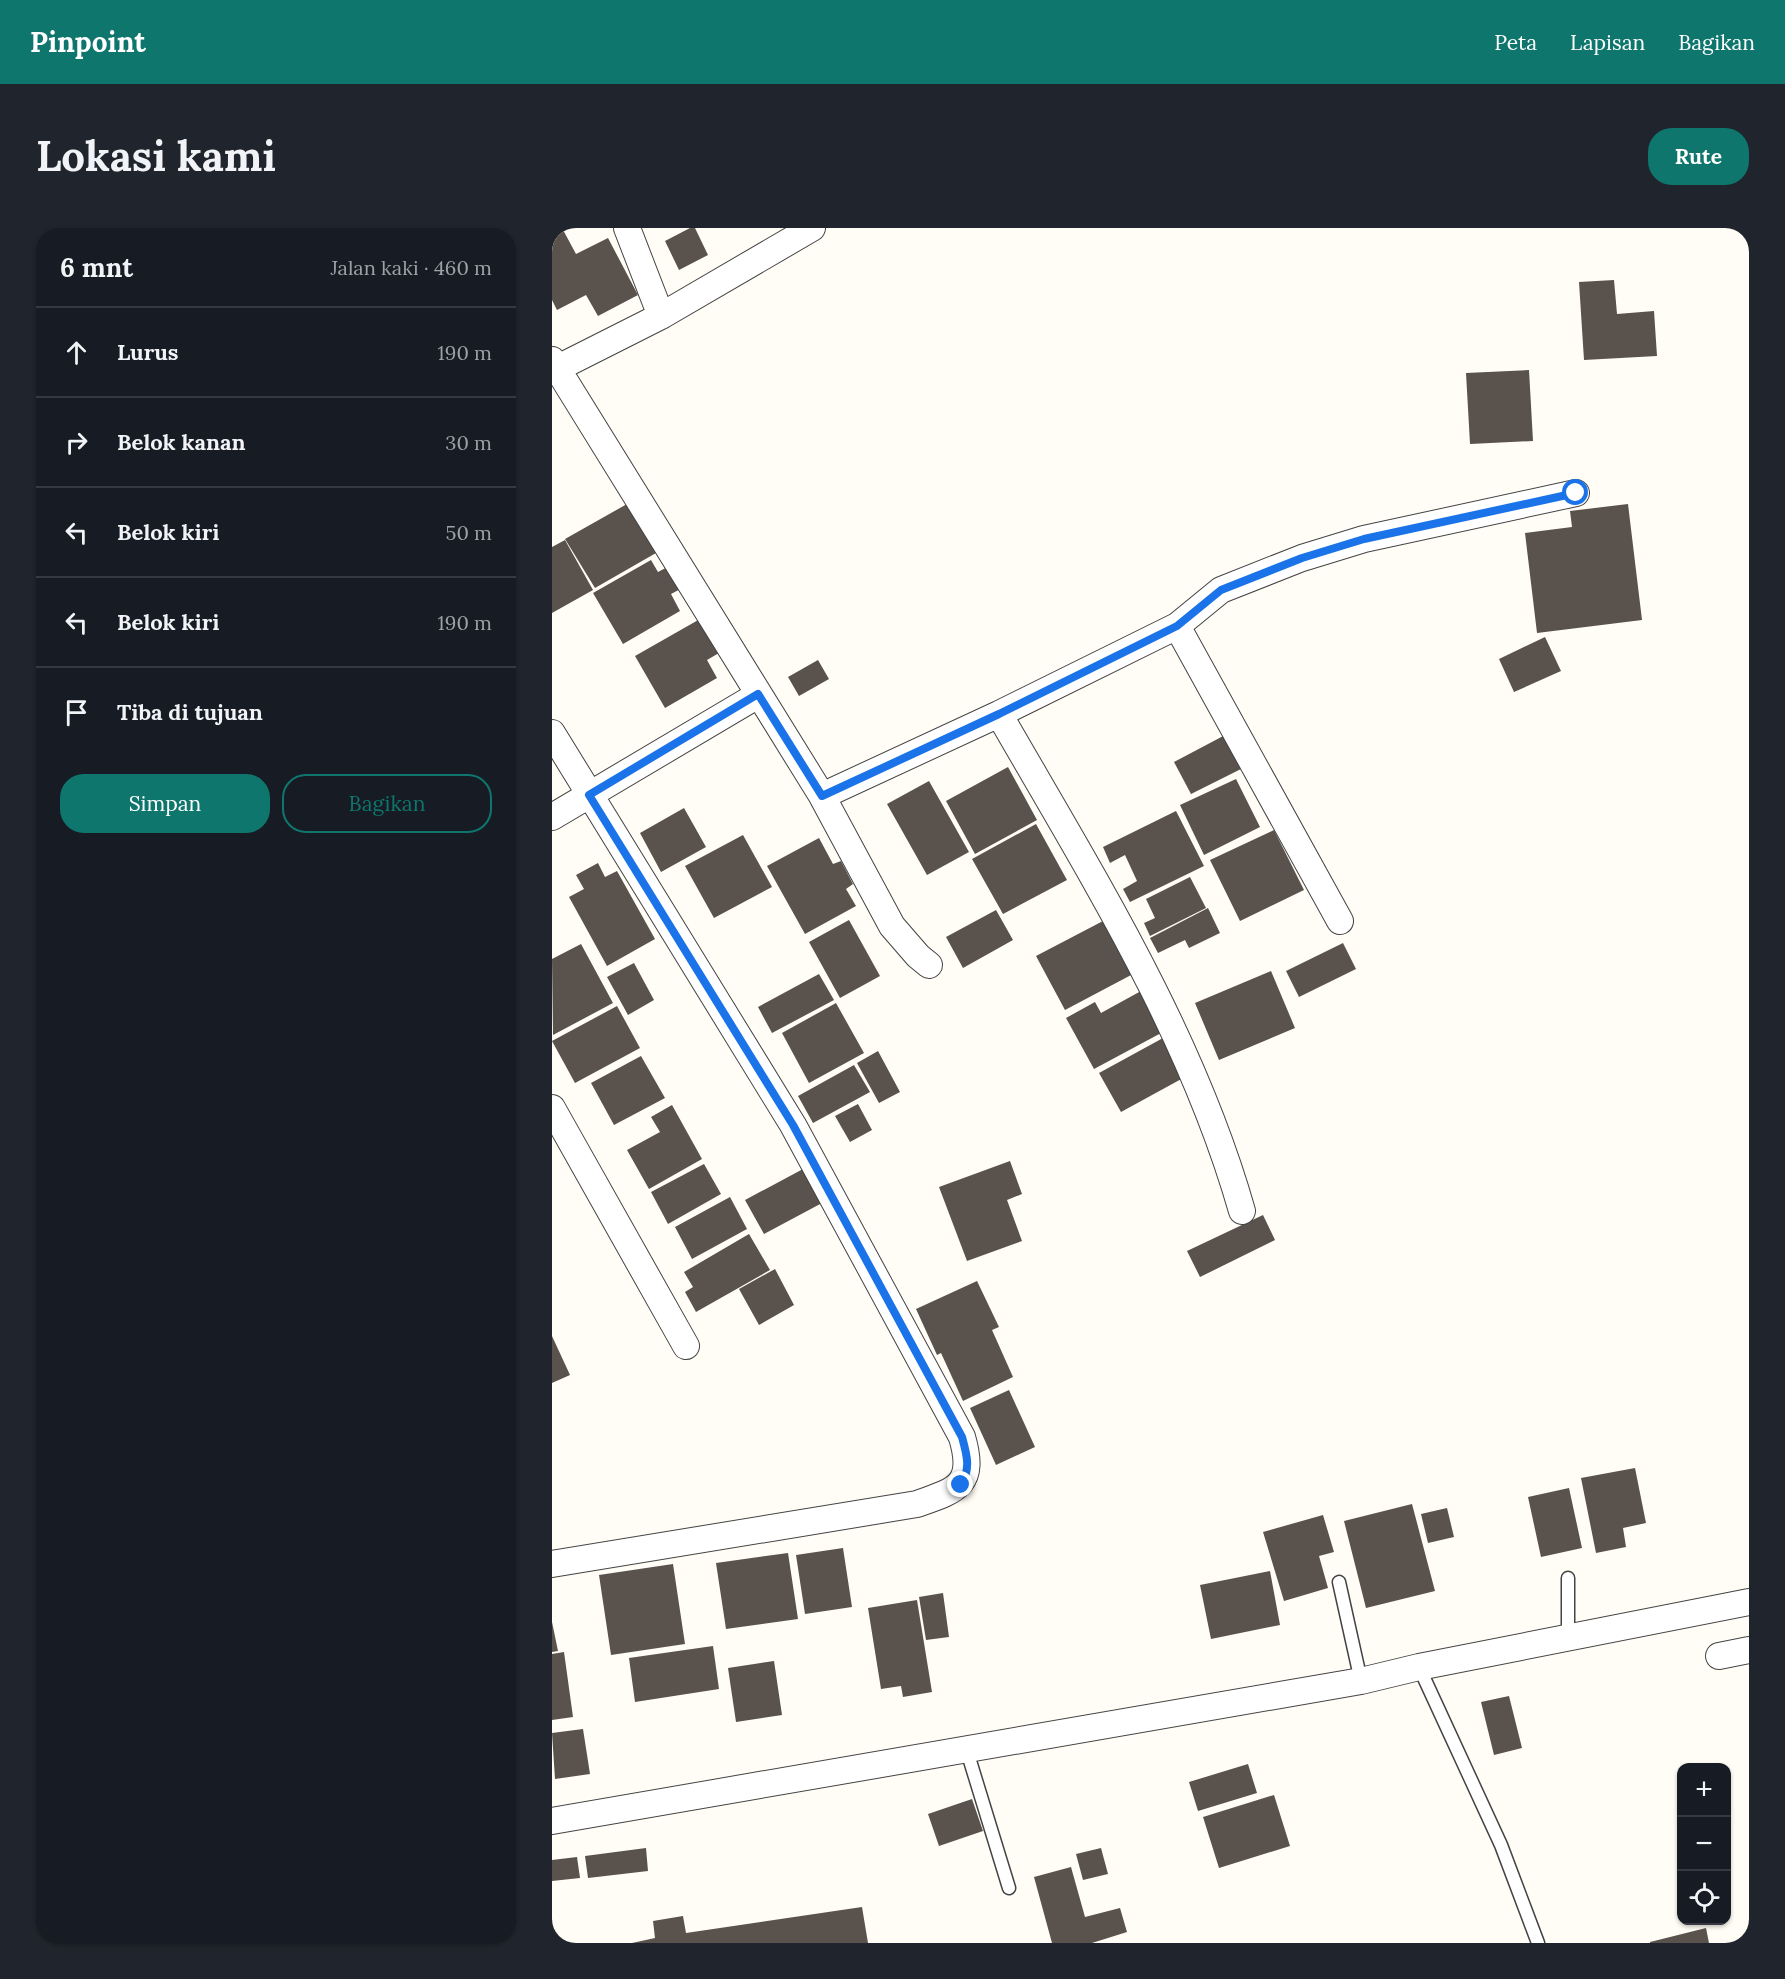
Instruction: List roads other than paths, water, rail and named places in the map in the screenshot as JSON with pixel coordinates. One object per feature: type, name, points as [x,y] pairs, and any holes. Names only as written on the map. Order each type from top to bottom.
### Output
[{"type":"street","points":[[627,228],[661,316]]},
{"type":"street","points":[[812,228],[661,316],[554,366],[614,456],[822,796],[892,926],[912,950],[929,965]]},
{"type":"street","points":[[822,796],[999,714],[1177,626],[1221,590],[1302,558],[1364,539],[1576,493]]},
{"type":"street","points":[[1177,626],[1340,921]]},
{"type":"street","points":[[552,817],[758,694]]},
{"type":"street","points":[[999,714],[1128,941],[1166,1013],[1206,1107],[1231,1173],[1242,1211]]},
{"type":"street","points":[[552,733],[793,1125],[962,1437],[968,1465],[961,1485],[946,1494],[916,1504],[552,1564]]},
{"type":"street","points":[[552,1107],[686,1346]]},
{"type":"street","points":[[552,1821],[1361,1681],[1419,1667],[1749,1602]]},
{"type":"street","points":[[1719,1656],[1749,1650]]},
{"type":"lane","points":[[1568,1578],[1568,1639]]},
{"type":"lane","points":[[1339,1582],[1361,1681]]},
{"type":"lane","points":[[1419,1667],[1501,1845],[1538,1943]]},
{"type":"lane","points":[[967,1751],[1009,1888]]}]
